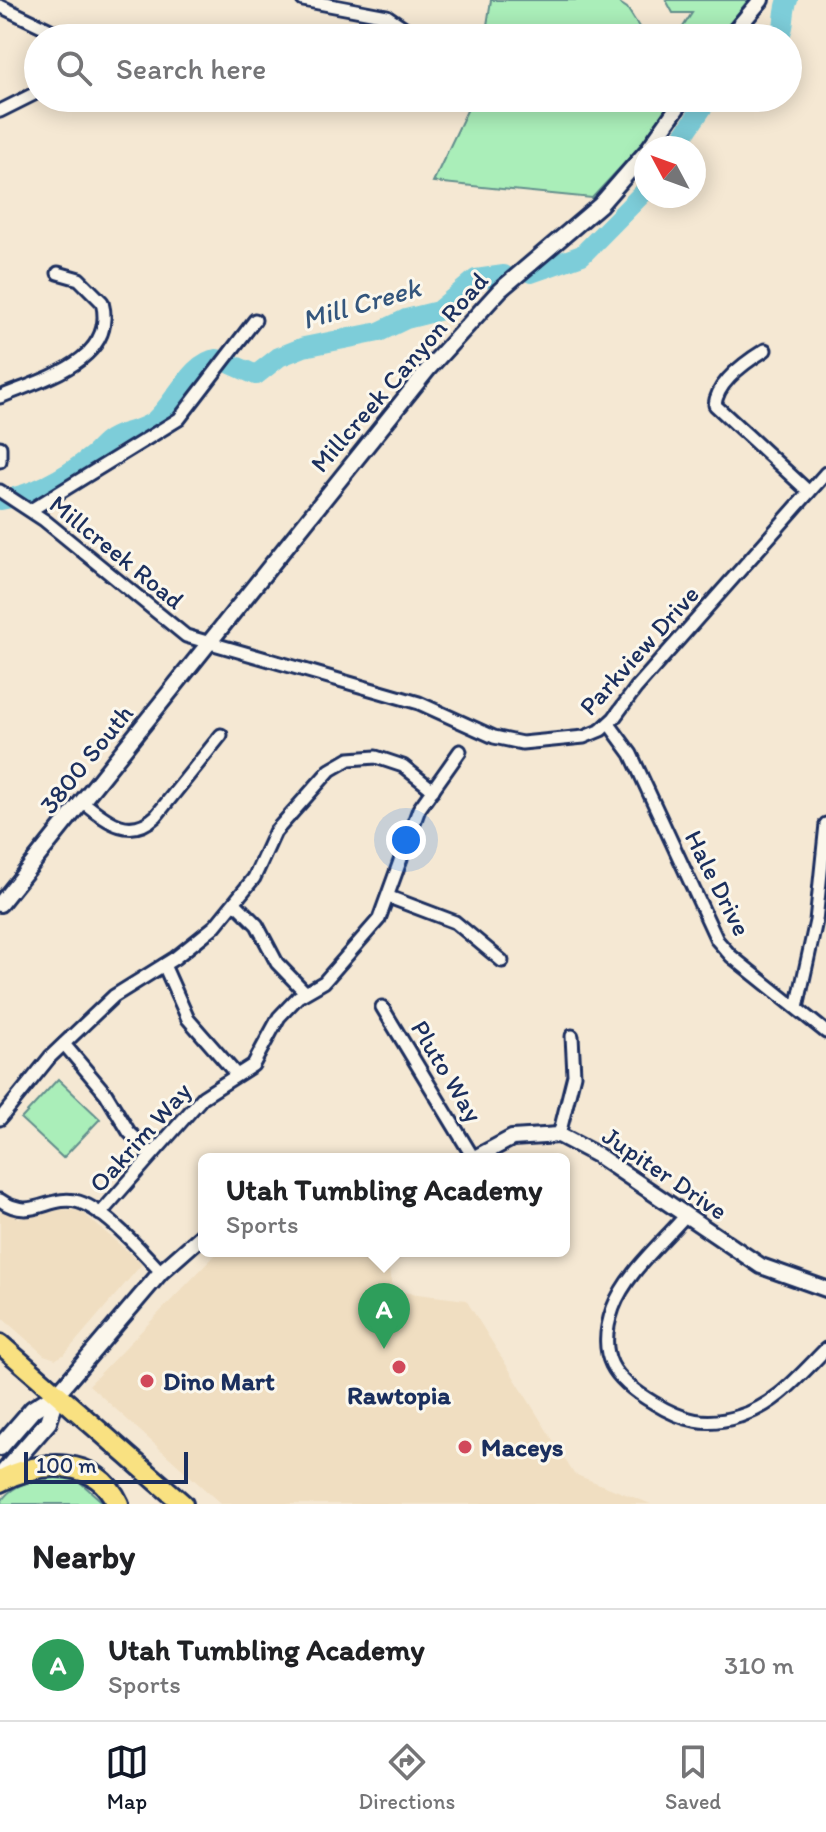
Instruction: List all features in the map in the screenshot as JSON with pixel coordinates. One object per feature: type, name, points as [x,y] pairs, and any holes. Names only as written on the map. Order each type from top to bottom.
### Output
[{"type":"highway","points":[[0,1479],[31,1468],[59,1464],[95,1476],[113,1493],[118,1504]]},
{"type":"main road","points":[[0,1344],[183,1504]]},
{"type":"main road","points":[[0,1447],[33,1409],[57,1394]]},
{"type":"main road","points":[[0,1479],[48,1422],[57,1394]]},
{"type":"street","points":[[303,0],[387,16],[399,24]]},
{"type":"street","points":[[741,24],[761,0]]},
{"type":"street","points":[[6,5],[41,24]]},
{"type":"street","points":[[0,111],[24,99]]},
{"type":"street","name":"Millcreek Canyon Road","points":[[658,136],[674,112]]},
{"type":"street","name":"Millcreek Canyon Road","points":[[208,642],[397,405],[470,321],[516,275],[600,205],[634,166]]},
{"type":"street","points":[[0,397],[78,363],[96,342],[104,318],[100,298],[79,279],[58,273]]},
{"type":"street","points":[[26,507],[179,419],[255,320]]},
{"type":"street","points":[[765,350],[742,366],[718,393],[715,405],[809,492]]},
{"type":"street","points":[[0,447],[0,461]]},
{"type":"street","name":"Parkview Drive","points":[[208,642],[419,703],[505,741],[575,739],[593,734],[609,724],[636,688],[826,473]]},
{"type":"street","name":"Millcreek Road","points":[[2,492],[26,507],[186,636],[208,642]]},
{"type":"street","name":"3800 South","points":[[0,904],[208,642]]},
{"type":"street","name":"Hale Drive","points":[[609,724],[631,754],[717,940],[731,956],[826,1032]]},
{"type":"street","points":[[83,802],[120,828],[145,825],[221,735]]},
{"type":"street","name":"Oakrim Way","points":[[100,1214],[203,1097],[257,1061],[275,1022],[305,992],[324,982],[382,916],[414,819],[460,751]]},
{"type":"street","points":[[0,1119],[19,1099],[43,1064],[114,996],[164,965],[210,930],[258,872],[275,832],[336,766],[356,758],[386,759],[403,766],[433,790]]},
{"type":"street","points":[[797,1008],[816,921],[826,824]]},
{"type":"street","points":[[389,897],[455,922],[502,961]]},
{"type":"street","points":[[235,903],[257,925],[277,963],[305,992]]},
{"type":"street","points":[[164,965],[188,1019],[236,1074]]},
{"type":"street","name":"Pluto Way","points":[[382,1007],[469,1153]]},
{"type":"street","points":[[484,1153],[512,1138],[559,1135],[574,1075],[572,1036]]},
{"type":"street","points":[[64,1044],[114,1104],[129,1132],[152,1154]]},
{"type":"street","name":"Jupiter Drive","points":[[559,1135],[597,1155],[761,1266],[826,1289]]},
{"type":"street","points":[[0,1200],[14,1208],[28,1210],[76,1201],[100,1214],[161,1272]]},
{"type":"street","points":[[685,1216],[632,1277],[614,1306],[608,1351],[622,1382],[682,1418],[712,1423],[740,1416],[771,1402],[826,1349]]},
{"type":"street","points":[[57,1394],[161,1272],[198,1239]]},
{"type":"shaded area","points":[[62,1209],[81,1211],[142,1264],[65,1354],[56,1359],[44,1355],[0,1316],[0,1210],[20,1218]]},
{"type":"shaded area","points":[[213,1257],[386,1257],[393,1291],[466,1300],[574,1474],[651,1504],[221,1504],[89,1385]]},
{"type":"green space","points":[[491,0],[615,0],[627,8],[637,24],[487,24]]},
{"type":"green space","points":[[666,0],[748,0],[730,24],[685,24],[692,13],[673,13]]},
{"type":"green space","points":[[466,112],[666,112],[649,136],[634,136],[634,153],[592,198],[433,182]]},
{"type":"green space","points":[[58,1079],[100,1119],[63,1158],[21,1119]]},
{"type":"green space","points":[[60,1475],[73,1476],[105,1504],[0,1504],[17,1487]]},
{"type":"waterway","name":"Mill Creek","points":[[783,24],[788,0]]},
{"type":"waterway","name":"Mill Creek","points":[[683,136],[699,112]]},
{"type":"waterway","name":"Mill Creek","points":[[531,273],[582,255],[634,202]]},
{"type":"waterway","name":"Mill Creek","points":[[231,364],[256,375],[279,357],[304,347],[379,332],[406,319],[438,311],[476,279],[504,275]]},
{"type":"waterway","name":"Mill Creek","points":[[0,500],[49,484],[83,463],[111,439],[150,424],[200,367],[217,359]]},
{"type":"place","name":"Utah Tumbling Academy","points":[[384,1349]]},
{"type":"place","name":"Rawtopia","points":[[399,1367]]},
{"type":"place","name":"Dino Mart","points":[[147,1381]]},
{"type":"place","name":"Maceys","points":[[465,1447]]}]
